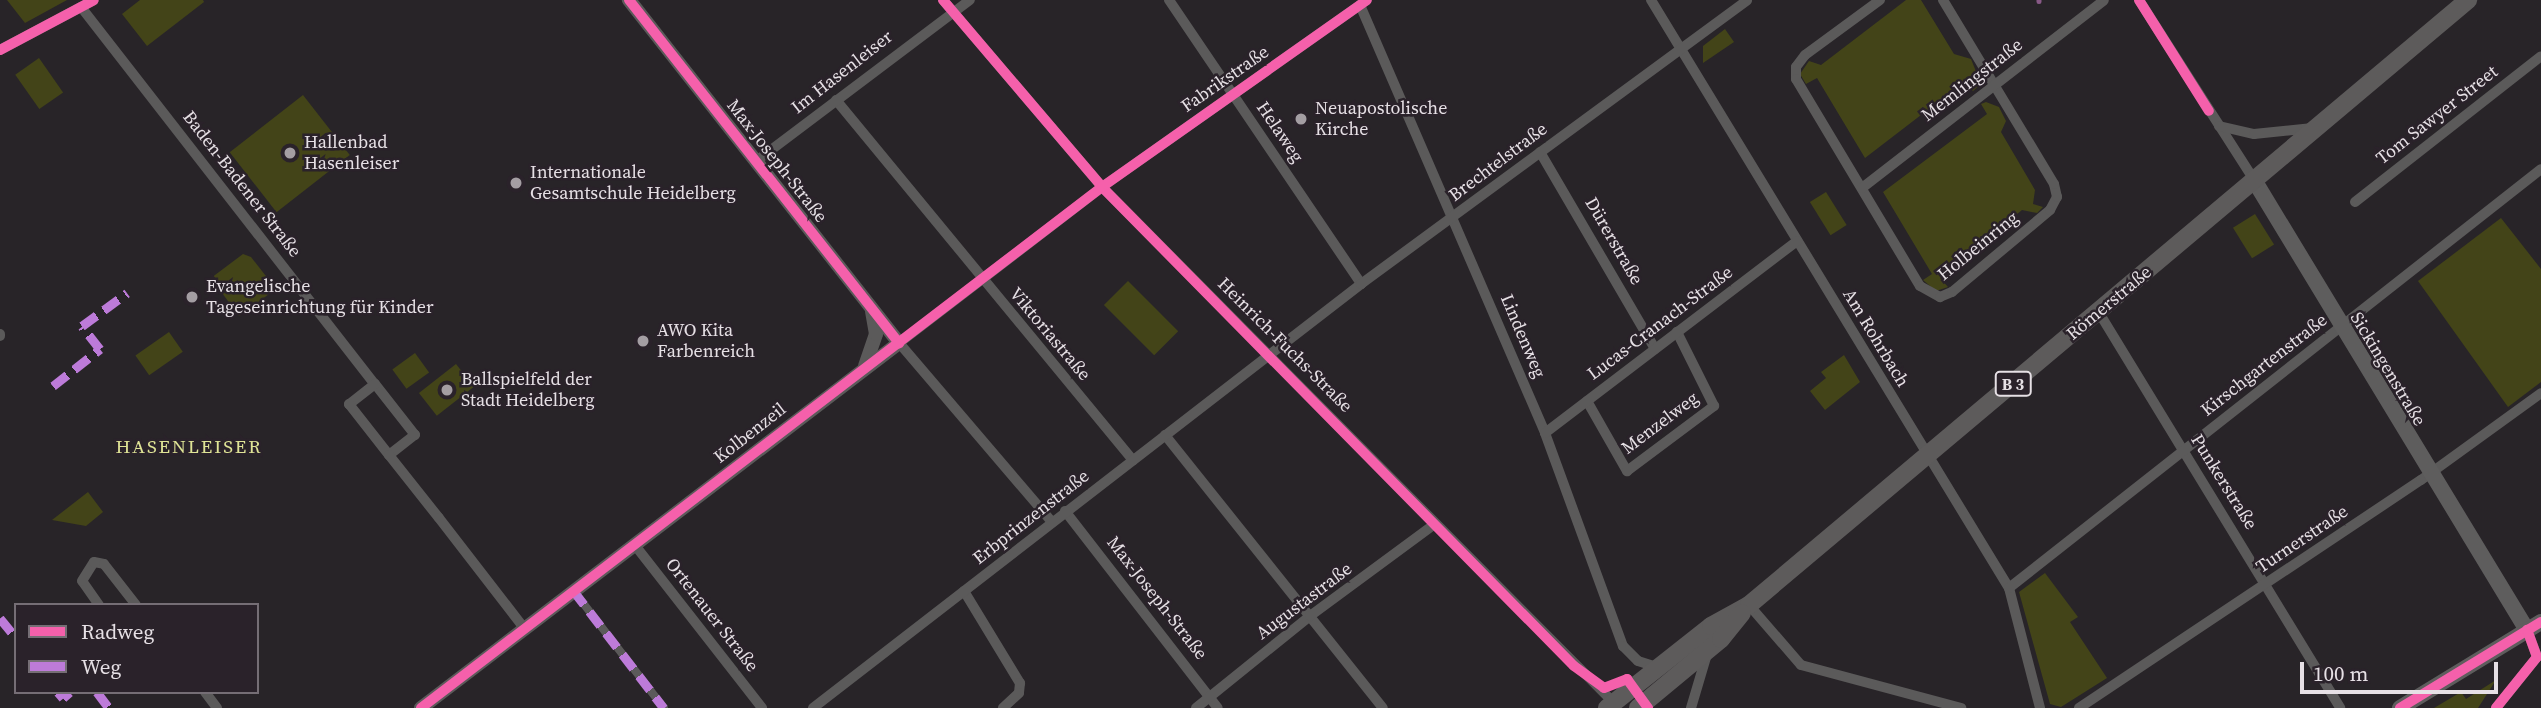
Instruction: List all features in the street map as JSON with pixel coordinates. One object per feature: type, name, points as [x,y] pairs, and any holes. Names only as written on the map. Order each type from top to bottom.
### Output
[{"type":"main road","name":"Römerstraße","points":[[1637,708],[1708,651],[1749,605],[2468,0]]},
{"type":"main road","name":"Sickingenstraße","points":[[2254,180],[2429,473],[2534,626]]},
{"type":"main road","name":"Römerstraße","points":[[1611,706],[1711,626],[1749,605]]},
{"type":"main road","points":[[2400,708],[2534,626]]},
{"type":"street","points":[[0,50],[94,0]]},
{"type":"street","name":"Max-Joseph-Straße","points":[[628,0],[871,309],[1052,522]]},
{"type":"street","name":"Heinrich-Fuchs-Straße","points":[[943,0],[1102,187],[1271,354],[1611,706]]},
{"type":"street","name":"Im Hasenleiser","points":[[755,162],[951,11],[970,0]]},
{"type":"street","name":"Helaweg","points":[[1169,0],[1361,284]]},
{"type":"street","name":"Am Rohrbach","points":[[1651,0],[2009,588],[2040,708]]},
{"type":"street","name":"Brechtelstraße","points":[[1271,354],[1361,284],[1747,0]]},
{"type":"street","name":"Holbeinring","points":[[1880,0],[1805,55],[1795,73],[1920,286],[1935,297],[1952,292],[2056,202],[2054,184],[1943,0]]},
{"type":"street","name":"Memlingstraße","points":[[1862,188],[2104,0]]},
{"type":"street","name":"Sickingenstraße","points":[[2139,0],[2254,180]]},
{"type":"street","name":"Fabrikstraße","points":[[1102,187],[1363,3]]},
{"type":"street","name":"Lindenweg","points":[[1363,3],[1545,433],[1623,646],[1638,661],[1660,668]]},
{"type":"street","name":"Baden-Badener Straße","points":[[81,7],[415,435],[389,455]]},
{"type":"street","name":"Tom Sawyer Street","points":[[2355,202],[2541,56]]},
{"type":"street","name":"Viktoriastraße","points":[[836,100],[1133,460]]},
{"type":"street","points":[[2219,126],[2254,134],[2316,127]]},
{"type":"street","name":"Dürerstraße","points":[[1540,152],[1655,349]]},
{"type":"street","name":"Kirschgartenstraße","points":[[2009,588],[2541,169]]},
{"type":"street","name":"Kolbenzeil","points":[[421,708],[1102,187]]},
{"type":"street","name":"Lucas-Cranach-Straße","points":[[1545,433],[1797,241]]},
{"type":"street","points":[[865,367],[876,334],[871,309]]},
{"type":"street","name":"Punkerstraße","points":[[2098,312],[2267,584],[2340,708]]},
{"type":"street","name":"Menzelweg","points":[[1587,401],[1627,471],[1714,406],[1677,332]]},
{"type":"street","name":"Erbprinzenstraße","points":[[813,708],[1271,354]]},
{"type":"street","points":[[375,384],[349,404],[524,628]]},
{"type":"street","name":"Turnerstraße","points":[[2078,708],[2267,584],[2541,393]]},
{"type":"street","points":[[1165,435],[1383,708]]},
{"type":"street","name":"Max-Joseph-Straße","points":[[1065,512],[1218,708]]},
{"type":"street","name":"Augustastraße","points":[[1196,708],[1310,616],[1435,524]]},
{"type":"street","name":"Ortenauer Straße","points":[[634,544],[762,708]]},
{"type":"street","points":[[98,603],[82,581],[93,562],[104,564],[134,603]]},
{"type":"street","points":[[573,590],[664,708]]},
{"type":"street","points":[[964,591],[1020,683],[1019,693],[1003,708]]},
{"type":"street","points":[[1749,605],[1801,665],[1961,708]]},
{"type":"street","points":[[2496,708],[2539,659],[2534,626]]},
{"type":"street","points":[[1691,708],[1708,651]]},
{"type":"shaded area","points":[[7,0],[67,0],[25,23]]},
{"type":"shaded area","points":[[140,0],[204,2],[147,46],[122,14]]},
{"type":"shaded area","points":[[1906,0],[1921,0],[1954,54],[1971,59],[1981,84],[1973,91],[1964,82],[1865,158],[1817,78],[1806,84],[1800,74],[1809,61],[1821,65]]},
{"type":"shaded area","points":[[1725,29],[1734,42],[1703,63],[1703,46]]},
{"type":"shaded area","points":[[39,58],[63,92],[39,109],[15,75]]},
{"type":"shaded area","name":"Hallenbad Hasenleiser","points":[[303,95],[350,155],[277,212],[230,152]]},
{"type":"shaded area","points":[[1986,102],[1999,107],[2006,121],[2001,132],[2035,190],[2033,204],[2043,207],[2037,213],[2022,210],[1940,278],[1948,287],[1936,291],[1923,280],[1932,274],[1883,192],[1987,114],[1981,104]]},
{"type":"shaded area","points":[[1826,192],[1847,225],[1831,235],[1810,202]]},
{"type":"shaded area","points":[[2255,214],[2274,245],[2252,258],[2233,228]]},
{"type":"shaded area","points":[[2501,218],[2541,269],[2541,382],[2508,407],[2418,281]]},
{"type":"shaded area","points":[[243,254],[251,257],[276,289],[239,316],[211,278]]},
{"type":"shaded area","points":[[1128,281],[1178,331],[1154,355],[1104,305]]},
{"type":"shaded area","points":[[169,332],[183,352],[149,375],[135,356]]},
{"type":"shaded area","points":[[415,353],[429,372],[406,389],[392,369]]},
{"type":"shaded area","points":[[1844,355],[1860,382],[1825,410],[1810,391],[1826,378],[1821,372]]},
{"type":"shaded area","name":"Ballspielfeld der Stadt Heidelberg","points":[[456,364],[474,387],[437,416],[419,393]]},
{"type":"shaded area","points":[[88,492],[103,512],[86,526],[52,520]]},
{"type":"shaded area","points":[[2045,573],[2078,617],[2070,622],[2107,678],[2061,707],[2050,704],[2019,592]]},
{"type":"shaded area","points":[[2496,680],[2478,708],[2434,708],[2461,692],[2466,699]]},
{"type":"tram line","points":[[2393,708],[2541,617]]},
{"type":"marked path","points":[[53,386],[100,349],[82,326],[127,293]]},
{"type":"marked path","points":[[573,590],[664,708]]},
{"type":"marked path","points":[[0,618],[14,636]]},
{"type":"marked path","points":[[60,694],[63,698],[68,694]]},
{"type":"marked path","points":[[98,694],[109,708]]},
{"type":"cycle path","points":[[0,50],[94,0]]},
{"type":"cycle path","points":[[629,0],[899,343]]},
{"type":"cycle path","points":[[943,0],[1102,187],[1574,666],[1604,688],[1627,679],[1648,708]]},
{"type":"cycle path","points":[[421,708],[1102,187],[1367,0]]},
{"type":"cycle path","points":[[2139,0],[2209,111]]},
{"type":"cycle path","points":[[2400,708],[2541,622]]},
{"type":"cycle path","points":[[2496,708],[2537,657],[2527,630]]},
{"type":"place","name":"Neuapostolische Kirche","points":[[1301,119]]},
{"type":"place","name":"Hallenbad Hasenleiser","points":[[290,153]]},
{"type":"place","name":"Internationale Gesamtschule Heidelberg","points":[[516,183]]},
{"type":"place","name":"Evangelische Tageseinrichtung für Kinder","points":[[192,297]]},
{"type":"place","name":"AWO Kita Farbenreich","points":[[643,341]]},
{"type":"place","name":"Ballspielfeld der Stadt Heidelberg","points":[[447,390]]},
{"type":"district","name":"HASENLEISER","points":[[189,447]]}]
